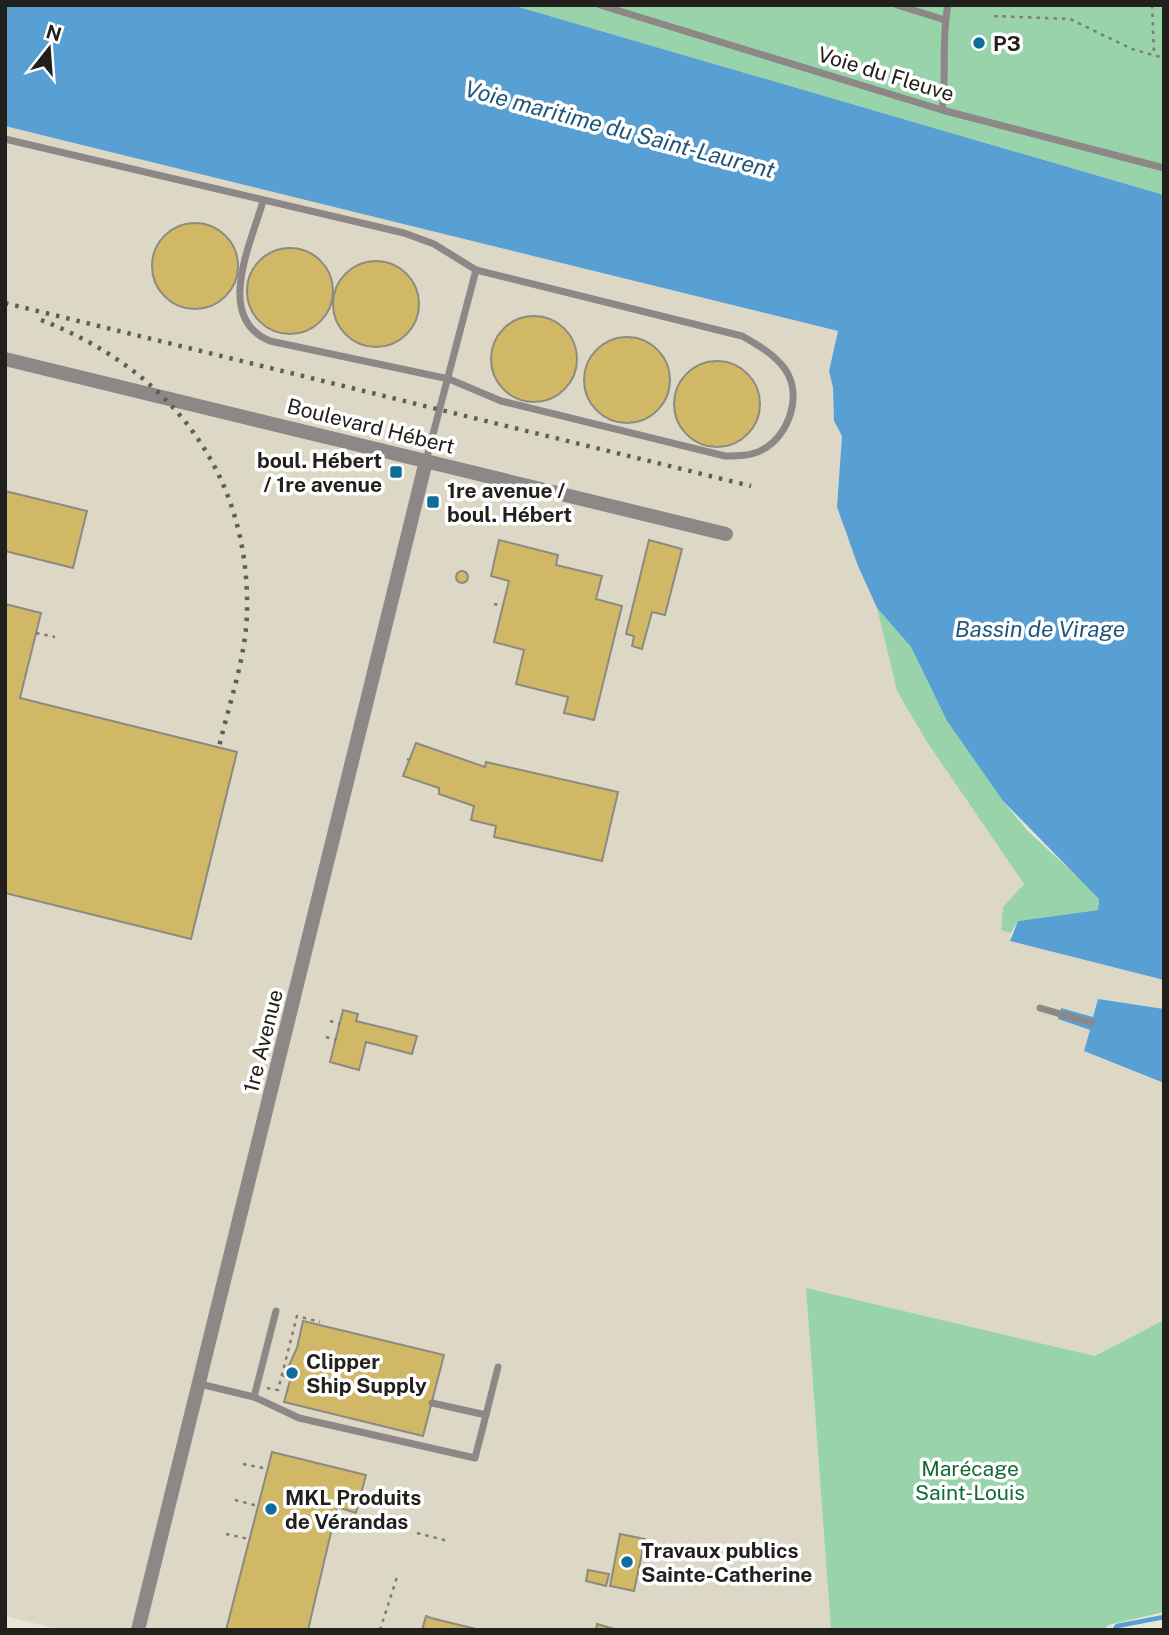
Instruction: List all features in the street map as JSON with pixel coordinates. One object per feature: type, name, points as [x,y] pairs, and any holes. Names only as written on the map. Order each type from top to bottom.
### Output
[{"type":"street","name":"Boulevard Hébert","points":[[5,359],[726,534]]},
{"type":"street","name":"1re Avenue","points":[[138,1630],[426,461]]},
{"type":"lane","name":"Voie du Fleuve","points":[[600,5],[942,110],[1164,168]]},
{"type":"lane","points":[[897,5],[945,20]]},
{"type":"lane","points":[[942,110],[946,73],[942,38],[948,5]]},
{"type":"lane","points":[[5,139],[404,233],[434,244],[476,270],[742,336],[769,352],[787,371],[793,392],[792,409],[777,439],[762,450],[745,456],[725,456],[501,401],[449,379],[270,341],[254,334],[240,309],[240,283],[263,201]]},
{"type":"lane","points":[[426,461],[476,270]]},
{"type":"lane","points":[[1040,1008],[1092,1023]]},
{"type":"lane","points":[[254,1397],[276,1311]]},
{"type":"lane","points":[[200,1384],[254,1397],[299,1418],[475,1458],[498,1367]]},
{"type":"lane","points":[[432,1403],[485,1415]]},
{"type":"path","points":[[1152,5],[1154,56]]},
{"type":"path","points":[[993,16],[1070,19],[1132,49],[1164,58]]},
{"type":"path","points":[[494,604],[503,606]]},
{"type":"path","points":[[36,633],[55,638]]},
{"type":"path","points":[[330,1021],[340,1024]]},
{"type":"path","points":[[326,1037],[336,1040]]},
{"type":"path","points":[[265,1387],[278,1390],[297,1316],[320,1322]]},
{"type":"path","points":[[243,1464],[268,1469]]},
{"type":"path","points":[[235,1500],[258,1506]]},
{"type":"path","points":[[416,1533],[448,1541]]},
{"type":"path","points":[[226,1534],[250,1539]]},
{"type":"path","points":[[380,1630],[397,1577]]},
{"type":"shaded area","points":[[5,125],[838,331],[829,371],[833,388],[834,421],[842,436],[837,508],[877,608],[897,691],[927,742],[1024,884],[1003,907],[1001,930],[1011,933],[1010,941],[1164,980],[1164,1009],[1099,1000],[1093,1017],[1061,1008],[1058,1019],[1090,1030],[1084,1051],[1164,1083],[1164,1320],[1095,1356],[806,1289],[831,1630],[62,1630],[5,1616]]},
{"type":"green space","points":[[512,5],[1164,5],[1164,195]]},
{"type":"green space","points":[[877,608],[911,647],[947,721],[1003,801],[1028,831],[1094,892],[1099,899],[1098,910],[1018,921],[1011,933],[1001,930],[1003,907],[1024,884],[927,742],[897,691]]},
{"type":"green space","name":"Marécage Saint-Louis","points":[[806,1288],[1095,1356],[1164,1320],[1164,1612],[1108,1625],[1104,1630],[831,1630]]},
{"type":"water","points":[[5,5],[512,5],[1164,195],[1164,980],[1010,941],[1018,921],[1098,910],[1099,899],[1003,801],[947,721],[911,647],[877,608],[858,566],[837,507],[842,436],[834,421],[833,388],[829,371],[838,331],[5,126]]},
{"type":"water","points":[[1098,999],[1164,1009],[1164,1083],[1084,1051],[1090,1030],[1058,1019],[1061,1008],[1093,1017]]},
{"type":"building","points":[[195,223],[219,230],[231,242],[238,266],[231,290],[219,302],[195,309],[171,302],[159,290],[152,266],[159,242],[171,230]]},
{"type":"building","points":[[290,248],[314,255],[326,267],[333,291],[326,315],[314,327],[290,334],[266,327],[254,315],[247,291],[254,267],[266,255]]},
{"type":"building","points":[[376,261],[400,268],[412,280],[419,304],[412,328],[400,340],[376,347],[352,340],[340,328],[333,304],[340,280],[352,268]]},
{"type":"building","points":[[534,316],[558,323],[570,335],[577,359],[570,383],[558,395],[534,402],[510,395],[498,383],[491,359],[498,335],[510,323]]},
{"type":"building","points":[[627,337],[651,344],[663,356],[670,380],[663,404],[651,416],[627,423],[603,416],[591,404],[584,380],[591,356],[603,344]]},
{"type":"building","points":[[717,361],[741,368],[753,380],[760,404],[753,428],[741,440],[717,447],[693,440],[681,428],[674,404],[681,380],[693,368]]},
{"type":"building","points":[[5,491],[87,511],[73,568],[5,551]]},
{"type":"building","points":[[499,540],[558,555],[556,565],[602,576],[596,599],[622,606],[594,720],[564,713],[568,697],[516,684],[524,650],[494,642],[509,581],[491,576]]},
{"type":"building","points":[[649,540],[682,549],[665,615],[652,612],[642,649],[632,646],[634,636],[626,634]]},
{"type":"building","points":[[462,571],[468,577],[462,583],[456,577]]},
{"type":"building","points":[[5,604],[41,613],[20,698],[237,752],[191,939],[5,893]]},
{"type":"building","points":[[416,743],[485,767],[486,762],[618,792],[602,861],[494,837],[496,826],[471,820],[474,806],[439,794],[439,788],[403,776]]},
{"type":"building","points":[[343,1010],[358,1014],[356,1021],[417,1036],[412,1054],[366,1042],[359,1070],[330,1062]]},
{"type":"building","points":[[303,1321],[444,1355],[423,1436],[284,1402],[291,1377],[284,1376],[297,1348]]},
{"type":"building","points":[[272,1452],[366,1475],[356,1513],[337,1507],[308,1630],[226,1630]]},
{"type":"building","name":"Travaux publics Sainte-Catherine","points":[[620,1534],[645,1539],[634,1591],[610,1586]]},
{"type":"building","name":"Travaux publics Sainte-Catherine","points":[[588,1570],[609,1574],[606,1586],[586,1581]]},
{"type":"building","points":[[426,1616],[431,1618],[480,1630],[422,1630]]},
{"type":"building","name":"Travaux publics Sainte-Catherine","points":[[597,1624],[618,1630],[596,1630]]},
{"type":"waterway","points":[[1114,1630],[1117,1626],[1164,1617]]},
{"type":"railway","points":[[5,303],[751,486]]},
{"type":"railway","points":[[41,320],[86,341],[127,366],[163,397],[193,432],[217,471],[234,514],[244,561],[247,612],[240,663],[219,747]]},
{"type":"place","name":"P3","points":[[979,43]]},
{"type":"place","name":"boul. Hébert / 1re avenue","points":[[396,472]]},
{"type":"place","name":"1re avenue / boul. Hébert","points":[[433,502]]},
{"type":"place","name":"Clipper Ship Supply","points":[[292,1373]]},
{"type":"place","name":"MKL Produits de Vérandas","points":[[271,1509]]},
{"type":"place","name":"Travaux publics Sainte-Catherine","points":[[627,1562]]},
{"type":"water label","name":"Voie maritime du Saint-Laurent","points":[[620,129]]},
{"type":"water label","name":"Bassin de Virage","points":[[1040,628]]}]
